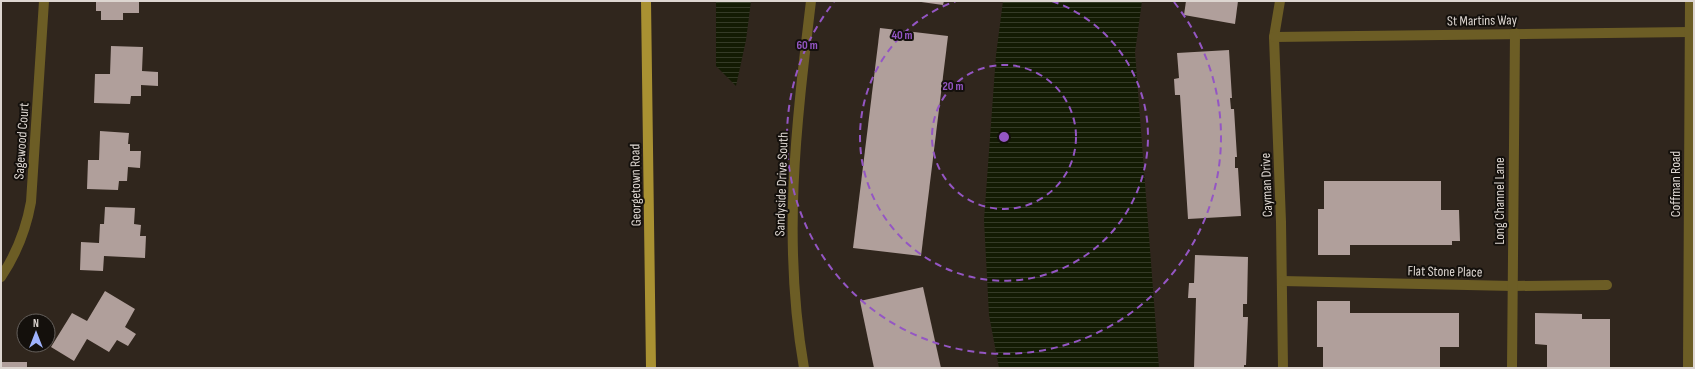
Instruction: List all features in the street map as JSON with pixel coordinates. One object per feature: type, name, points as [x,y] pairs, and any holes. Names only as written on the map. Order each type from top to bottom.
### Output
[{"type":"main road","name":"Georgetown Road","points":[[646,1],[651,368]]},
{"type":"street","name":"Sagewood Court","points":[[1,277],[16,252],[24,234],[31,202],[44,1]]},
{"type":"street","name":"Sandyside Drive South","points":[[804,368],[796,314],[791,215],[795,135],[811,1]]},
{"type":"street","name":"Cayman Drive","points":[[1280,1],[1274,37],[1282,222],[1283,368]]},
{"type":"street","name":"Coffman Road","points":[[1688,368],[1691,354],[1690,1]]},
{"type":"street","name":"St Martins Way","points":[[1274,37],[1690,32]]},
{"type":"street","name":"Long Channel Lane","points":[[1512,368],[1514,34]]},
{"type":"street","name":"Flat Stone Place","points":[[1282,281],[1513,286],[1607,285]]},
{"type":"shaded area","points":[[716,1],[751,1],[746,40],[736,86],[716,66]]},
{"type":"shaded area","points":[[1003,1],[1142,1],[1135,52],[1159,368],[999,368],[989,315],[984,220],[996,55]]},
{"type":"building","points":[[96,1],[139,1],[139,13],[123,13],[123,20],[101,20],[101,11],[96,11]]},
{"type":"building","points":[[914,1],[944,1],[943,5]]},
{"type":"building","points":[[1186,1],[1238,1],[1235,24],[1184,15]]},
{"type":"building","points":[[880,28],[948,36],[921,256],[853,248]]},
{"type":"building","points":[[111,46],[143,47],[142,71],[158,72],[158,86],[141,85],[141,96],[131,96],[130,104],[94,103],[95,74],[110,74]]},
{"type":"building","points":[[1229,50],[1232,98],[1230,98],[1231,109],[1234,109],[1237,157],[1235,157],[1235,168],[1238,168],[1241,216],[1188,219],[1180,95],[1175,95],[1174,79],[1179,78],[1177,53]]},
{"type":"building","points":[[100,131],[129,133],[128,144],[130,144],[130,151],[141,151],[140,168],[128,167],[127,181],[119,181],[118,190],[87,189],[88,160],[99,160]]},
{"type":"building","points":[[1324,181],[1441,181],[1441,210],[1459,210],[1460,241],[1452,241],[1452,245],[1350,245],[1350,255],[1318,255],[1318,209],[1324,209]]},
{"type":"building","points":[[105,207],[135,208],[134,224],[141,225],[140,236],[146,236],[145,258],[104,256],[103,271],[80,270],[81,242],[99,243],[100,224],[104,224]]},
{"type":"building","points":[[1195,255],[1248,257],[1247,304],[1243,304],[1243,317],[1248,317],[1246,365],[1244,365],[1244,368],[1194,368],[1196,298],[1188,298],[1189,283],[1194,283]]},
{"type":"building","points":[[923,287],[941,368],[874,368],[860,301]]},
{"type":"building","points":[[105,291],[135,309],[125,327],[136,334],[128,346],[117,340],[109,352],[87,339],[74,361],[56,350],[56,339],[72,313],[87,321]]},
{"type":"building","points":[[1317,301],[1350,301],[1350,313],[1459,313],[1459,347],[1440,347],[1440,368],[1323,368],[1323,347],[1317,347]]},
{"type":"building","points":[[1535,313],[1582,314],[1582,319],[1610,319],[1610,368],[1547,368],[1547,345],[1535,344]]},
{"type":"building","points":[[1,362],[27,362],[27,368],[1,368]]}]
